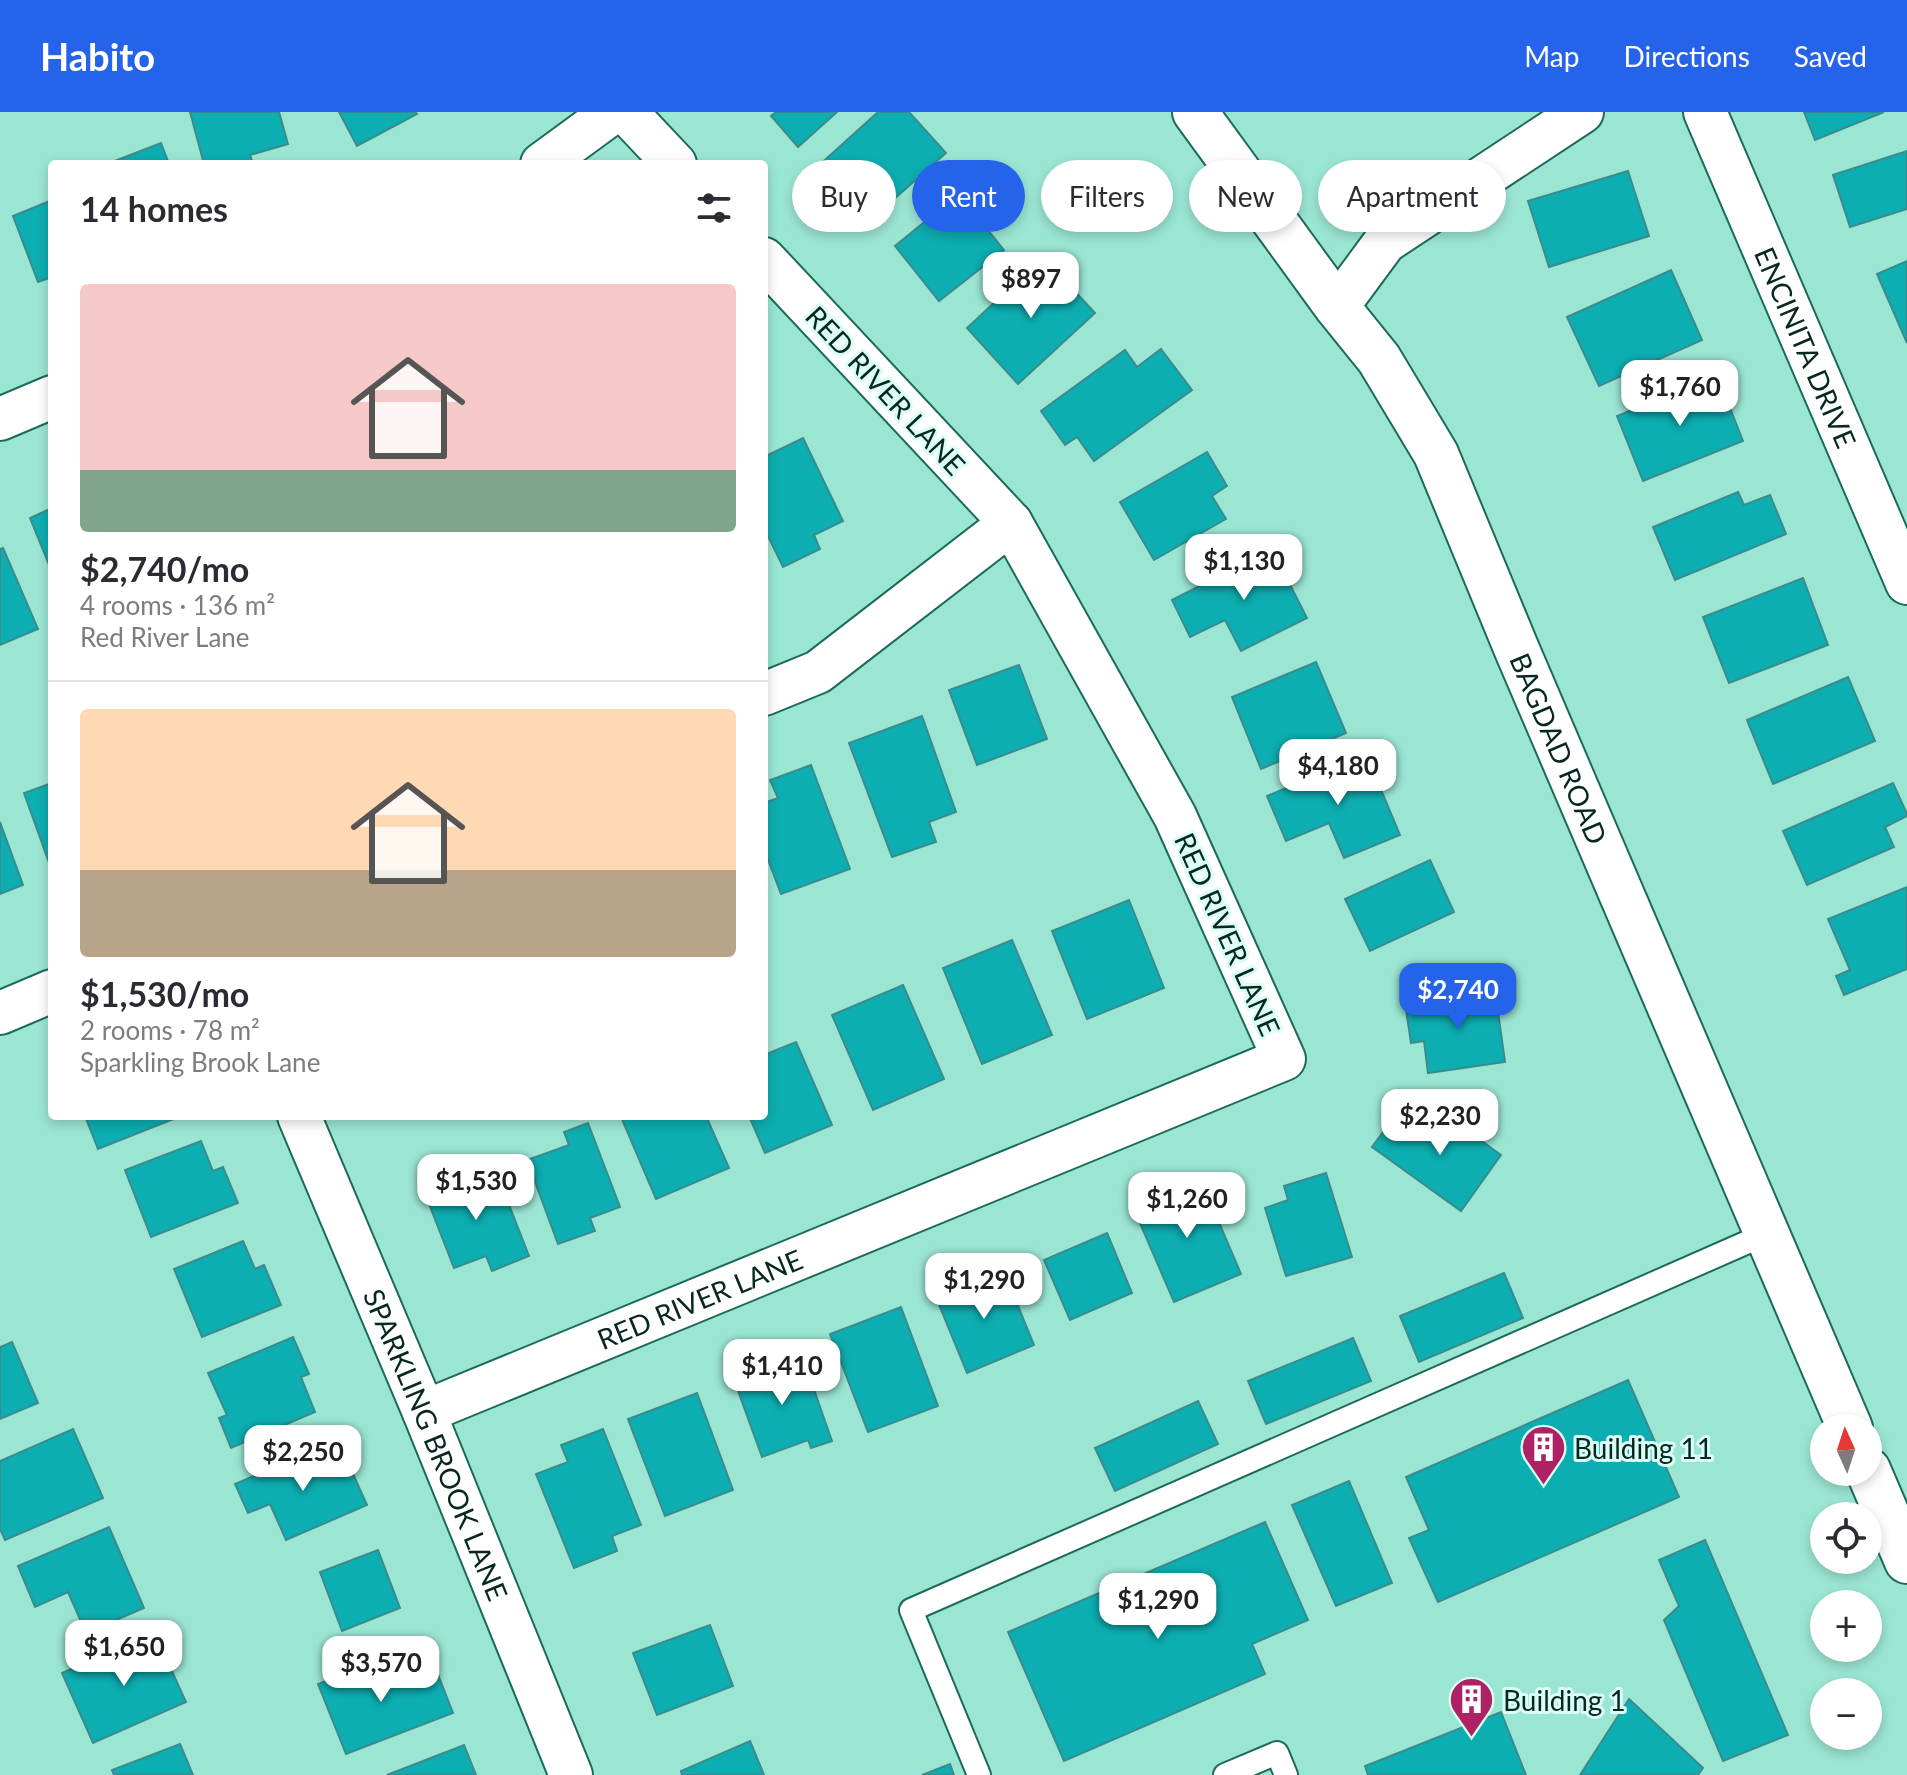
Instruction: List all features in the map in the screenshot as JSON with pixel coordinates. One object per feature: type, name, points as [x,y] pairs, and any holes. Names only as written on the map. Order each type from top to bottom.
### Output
[{"type":"street","points":[[547,160],[613,112]]},
{"type":"street","points":[[626,112],[671,160]]},
{"type":"street","name":"BAGDAD ROAD","points":[[1195,112],[1337,307],[1379,359],[1436,454],[1844,1414]]},
{"type":"street","points":[[1337,307],[1385,242],[1582,112]]},
{"type":"street","name":"ENCINITA DRIVE","points":[[1705,112],[1907,583]]},
{"type":"street","name":"RED RIVER LANE","points":[[424,1412],[1284,1059],[1175,816],[1011,523],[768,263]]},
{"type":"street","points":[[3,411],[48,398]]},
{"type":"street","points":[[768,692],[818,672],[1011,523]]},
{"type":"street","points":[[0,1013],[48,993]]},
{"type":"street","name":"SPARKLING BROOK LANE","points":[[301,1120],[424,1412],[571,1775]]},
{"type":"street","points":[[1875,1486],[1905,1552]]},
{"type":"lane","points":[[979,1775],[911,1610],[1766,1234]]},
{"type":"lane","points":[[1225,1775],[1277,1753],[1286,1775]]},
{"type":"building","points":[[190,112],[279,112],[288,144],[250,155],[252,160],[203,160]]},
{"type":"building","points":[[339,112],[415,112],[417,114],[357,146]]},
{"type":"building","points":[[776,112],[837,112],[798,147],[771,116]]},
{"type":"building","points":[[878,112],[909,112],[946,153],[938,160],[912,160],[912,183],[896,197],[896,160],[825,160]]},
{"type":"building","points":[[1804,112],[1884,112],[1815,140]]},
{"type":"building","points":[[161,143],[167,160],[117,160]]},
{"type":"building","points":[[1907,151],[1907,209],[1850,227],[1833,175]]},
{"type":"building","points":[[1628,171],[1649,236],[1549,267],[1528,201]]},
{"type":"building","points":[[48,202],[48,278],[38,282],[13,216]]},
{"type":"building","points":[[912,232],[990,232],[1004,250],[939,301],[895,246]]},
{"type":"building","points":[[1043,257],[1095,313],[1018,384],[967,328]]},
{"type":"building","points":[[1907,261],[1907,343],[1877,274]]},
{"type":"building","points":[[1671,270],[1702,340],[1599,386],[1567,317]]},
{"type":"building","points":[[1161,349],[1192,390],[1094,461],[1077,437],[1065,445],[1041,411],[1125,350],[1137,367]]},
{"type":"building","points":[[1717,375],[1743,441],[1643,481],[1617,416]]},
{"type":"building","points":[[803,438],[843,521],[814,535],[820,549],[783,567],[768,536],[768,455]]},
{"type":"building","points":[[1207,452],[1227,486],[1212,496],[1226,519],[1154,560],[1120,502]]},
{"type":"building","points":[[1738,492],[1744,505],[1770,495],[1786,534],[1675,580],[1653,527]]},
{"type":"building","points":[[48,510],[48,562],[30,518]]},
{"type":"building","points":[[3,548],[38,629],[0,645],[0,549]]},
{"type":"building","points":[[1272,549],[1307,618],[1241,651],[1225,620],[1190,637],[1172,600]]},
{"type":"building","points":[[1803,578],[1828,645],[1729,683],[1703,617]]},
{"type":"building","points":[[1316,662],[1346,733],[1261,769],[1232,697]]},
{"type":"building","points":[[1019,665],[1047,739],[977,765],[949,690]]},
{"type":"building","points":[[1848,677],[1875,741],[1773,784],[1747,720]]},
{"type":"building","points":[[922,716],[956,812],[929,822],[936,842],[892,857],[849,743]]},
{"type":"building","points":[[1366,754],[1400,835],[1344,858],[1329,823],[1286,841],[1267,796]]},
{"type":"building","points":[[811,765],[850,869],[781,894],[768,860],[768,802],[778,798],[770,780]]},
{"type":"building","points":[[1893,783],[1907,814],[1885,827],[1894,847],[1807,885],[1783,831]]},
{"type":"building","points":[[48,784],[48,860],[24,793]]},
{"type":"building","points":[[0,822],[23,885],[0,894]]},
{"type":"building","points":[[1430,860],[1454,912],[1370,951],[1345,899]]},
{"type":"building","points":[[1907,887],[1907,969],[1844,995],[1836,976],[1850,970],[1828,919]]},
{"type":"building","points":[[1129,900],[1164,988],[1087,1019],[1052,931]]},
{"type":"building","points":[[1012,940],[1052,1035],[982,1064],[943,968]]},
{"type":"building","points":[[903,985],[944,1079],[873,1110],[832,1015]]},
{"type":"building","points":[[1495,990],[1505,1062],[1428,1073],[1424,1041],[1411,1043],[1405,1003]]},
{"type":"building","points":[[796,1042],[832,1125],[765,1153],[751,1120],[768,1120],[768,1053]]},
{"type":"building","points":[[1440,1111],[1501,1155],[1461,1211],[1372,1147],[1393,1118],[1421,1137]]},
{"type":"building","points":[[87,1120],[171,1120],[98,1149]]},
{"type":"building","points":[[622,1120],[708,1120],[729,1168],[656,1199]]},
{"type":"building","points":[[588,1123],[620,1207],[590,1218],[595,1231],[558,1244],[527,1160],[569,1145],[564,1132]]},
{"type":"building","points":[[201,1141],[213,1171],[223,1167],[238,1203],[151,1237],[125,1170]]},
{"type":"building","points":[[1326,1173],[1352,1257],[1286,1276],[1265,1208],[1288,1200],[1284,1186]]},
{"type":"building","points":[[497,1174],[529,1256],[492,1271],[486,1256],[454,1268],[422,1186],[446,1177],[452,1191]]},
{"type":"building","points":[[1200,1178],[1241,1274],[1174,1302],[1133,1207]]},
{"type":"building","points":[[1107,1233],[1132,1293],[1070,1320],[1044,1260]]},
{"type":"building","points":[[243,1241],[255,1269],[264,1265],[281,1305],[202,1337],[174,1269]]},
{"type":"building","points":[[1504,1273],[1523,1318],[1419,1362],[1400,1316]]},
{"type":"building","points":[[1005,1274],[1034,1345],[967,1373],[933,1290],[964,1278],[968,1289]]},
{"type":"building","points":[[901,1307],[938,1406],[868,1432],[830,1334]]},
{"type":"building","points":[[293,1337],[309,1374],[301,1377],[315,1412],[231,1448],[219,1418],[227,1415],[208,1373]]},
{"type":"building","points":[[1353,1338],[1371,1381],[1266,1424],[1248,1381]]},
{"type":"building","points":[[12,1342],[38,1403],[0,1419],[0,1347]]},
{"type":"building","points":[[803,1358],[832,1441],[811,1448],[808,1440],[762,1457],[732,1374],[765,1362],[767,1370]]},
{"type":"building","name":"Building 11","points":[[1628,1380],[1679,1497],[1438,1602],[1409,1538],[1429,1530],[1406,1477]]},
{"type":"building","points":[[697,1393],[733,1490],[665,1516],[628,1419]]},
{"type":"building","points":[[1198,1401],[1218,1444],[1115,1491],[1095,1448]]},
{"type":"building","points":[[73,1429],[103,1498],[5,1540],[0,1529],[0,1461]]},
{"type":"building","points":[[603,1429],[641,1525],[612,1536],[617,1551],[574,1568],[536,1474],[568,1462],[561,1445]]},
{"type":"building","points":[[319,1448],[331,1475],[350,1467],[367,1505],[286,1540],[270,1504],[248,1513],[235,1484]]},
{"type":"building","points":[[1349,1481],[1392,1583],[1336,1606],[1292,1505]]},
{"type":"building","points":[[1265,1522],[1308,1620],[1252,1644],[1265,1674],[1064,1761],[1008,1632]]},
{"type":"building","points":[[109,1527],[144,1608],[86,1633],[68,1592],[35,1607],[18,1566]]},
{"type":"building","points":[[1705,1540],[1788,1735],[1723,1761],[1664,1620],[1679,1606],[1659,1560]]},
{"type":"building","points":[[378,1550],[400,1608],[342,1631],[320,1572]]},
{"type":"building","points":[[710,1625],[733,1686],[657,1715],[633,1653]]},
{"type":"building","points":[[154,1632],[186,1702],[93,1743],[62,1673]]},
{"type":"building","points":[[386,1658],[397,1686],[437,1672],[453,1713],[346,1754],[318,1684]]},
{"type":"building","points":[[1629,1699],[1703,1768],[1698,1775],[1580,1775]]},
{"type":"building","name":"Building 1","points":[[1501,1712],[1526,1775],[1368,1775],[1365,1766]]},
{"type":"building","points":[[750,1741],[764,1775],[682,1775],[681,1771]]},
{"type":"building","points":[[180,1744],[193,1775],[114,1775],[112,1770]]},
{"type":"building","points":[[464,1745],[476,1775],[387,1775]]},
{"type":"building","points":[[950,1764],[954,1775],[922,1775]]},
{"type":"place","name":"Building 11","points":[[1543,1487]]},
{"type":"place","name":"Building 1","points":[[1472,1739]]}]
